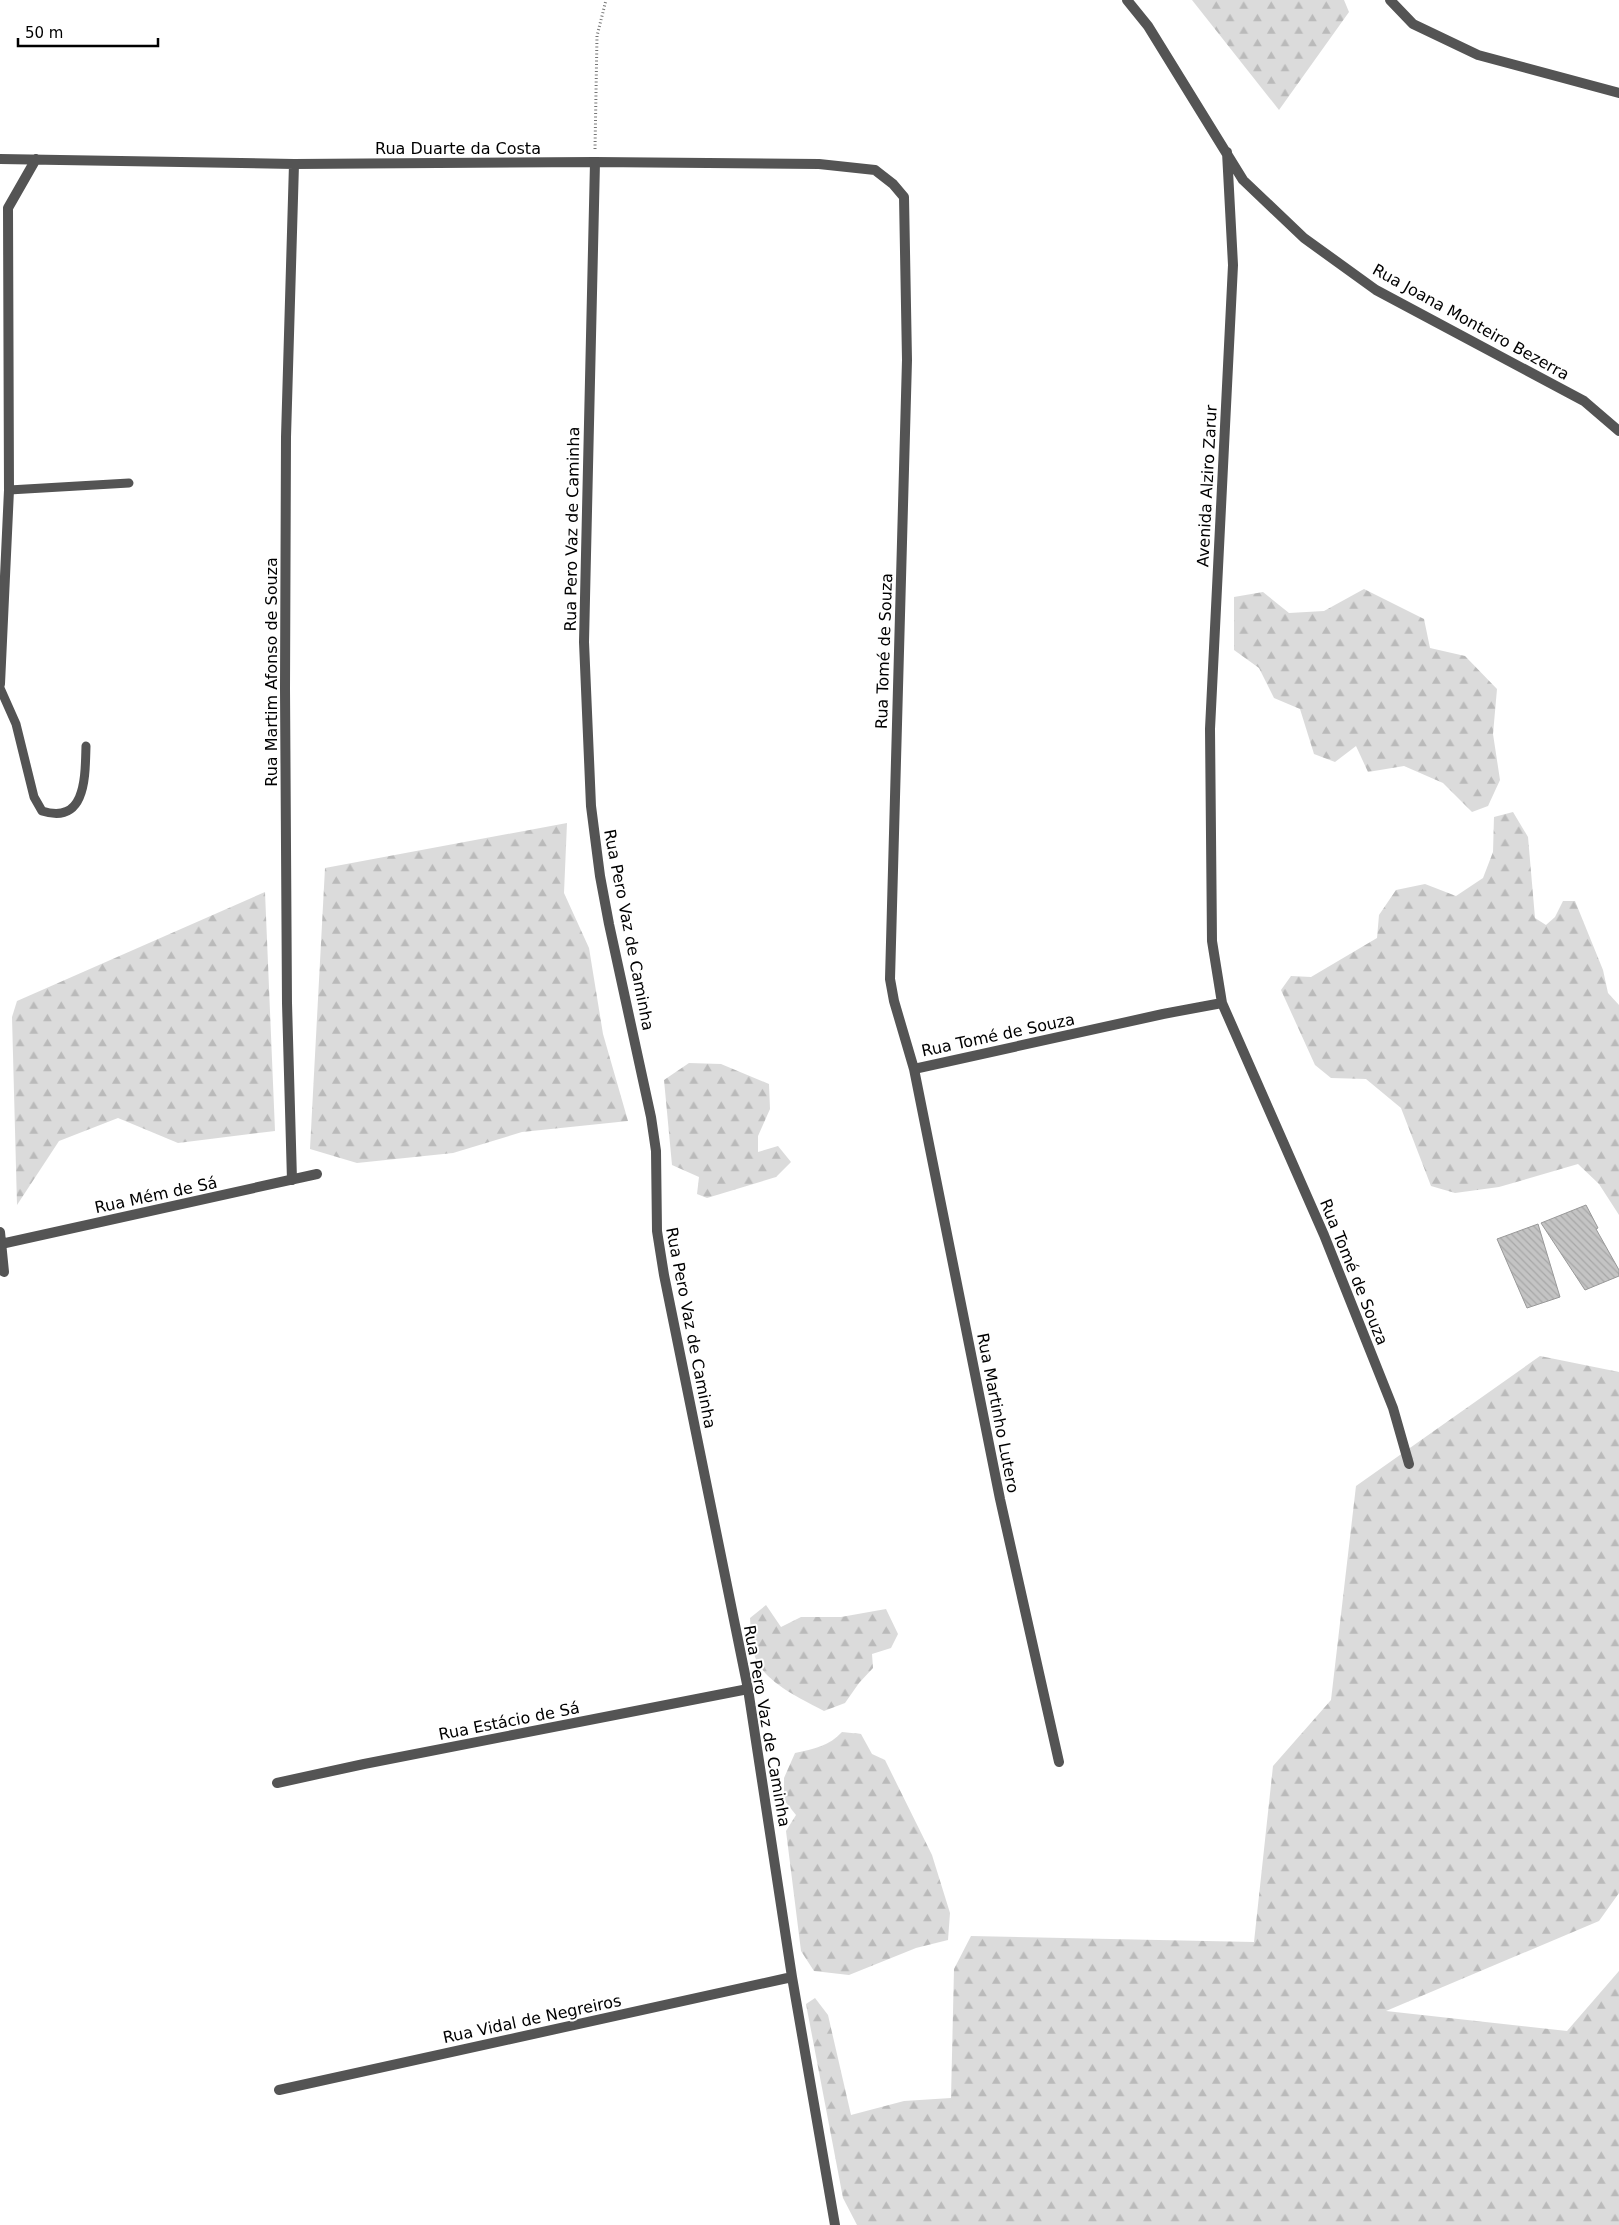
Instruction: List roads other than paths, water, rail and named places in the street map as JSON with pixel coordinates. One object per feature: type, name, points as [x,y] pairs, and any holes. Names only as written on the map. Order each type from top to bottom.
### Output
[{"type":"street","name":"Avenida Alziro Zarur","points":[[1127,0],[1148,26],[1227,152],[1233,265],[1210,729],[1212,942],[1222,1003]]},
{"type":"street","points":[[1390,0],[1413,24],[1478,55],[1619,93]]},
{"type":"street","name":"Rua Joana Monteiro Bezerra","points":[[1227,152],[1243,180],[1304,238],[1368,285],[1584,401],[1619,431]]},
{"type":"street","name":"Rua Duarte da Costa","points":[[0,159],[294,164],[749,162],[875,170],[893,184],[904,197]]},
{"type":"street","points":[[0,684],[9,490],[8,208],[36,159]]},
{"type":"street","name":"Rua Pero Vaz de Caminha","points":[[595,162],[584,642],[591,806],[600,876],[609,924],[652,1117],[656,1151],[657,1231],[664,1276],[748,1689],[792,1977],[835,2225]]},
{"type":"street","name":"Rua Martim Afonso de Souza","points":[[292,1180],[287,1003],[285,659],[286,437],[294,164]]},
{"type":"street","name":"Rua Tomé de Souza","points":[[904,197],[907,360],[890,980],[894,1001],[914,1069],[1162,1014],[1222,1003],[1324,1235],[1393,1408],[1409,1464]]},
{"type":"street","name":"Rua Martinho Lutero","points":[[914,1069],[1000,1499],[1059,1762]]},
{"type":"street","name":"Rua Mém de Sá","points":[[1,1244],[317,1174]]},
{"type":"street","points":[[0,1232],[4,1272]]},
{"type":"street","name":"Rua Estácio de Sá","points":[[277,1783],[364,1764],[748,1689]]},
{"type":"street","name":"Rua Vidal de Negreiros","points":[[279,2090],[792,1977]]},
{"type":"lane","points":[[9,490],[129,483]]},
{"type":"lane","points":[[0,688],[16,724],[34,797],[42,810],[54,814],[65,812],[78,801],[84,782],[86,746]]}]
